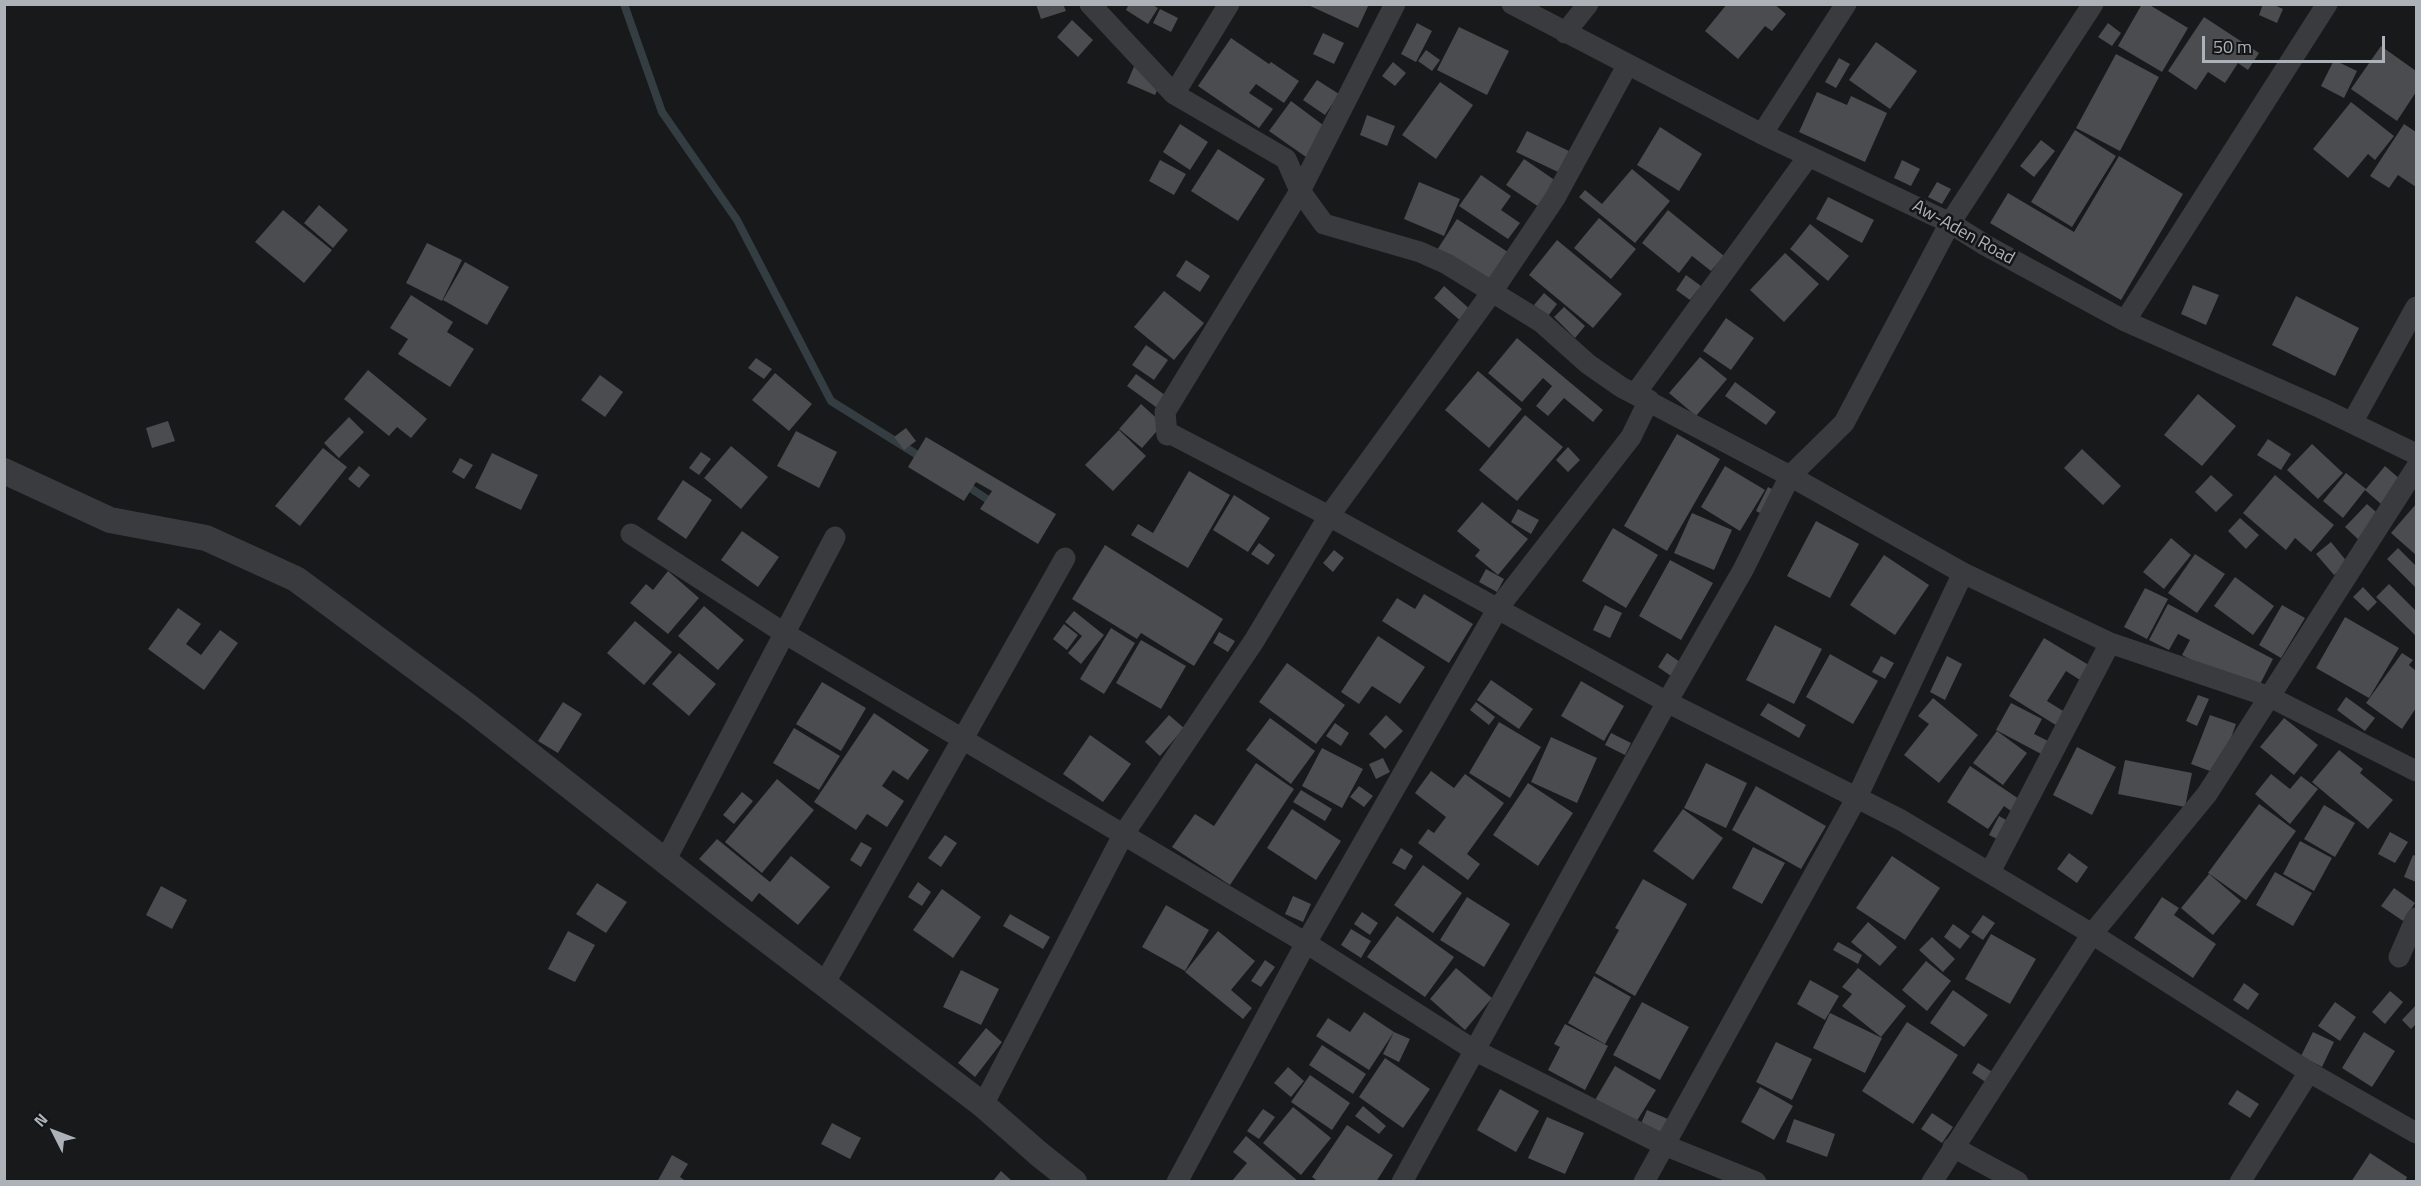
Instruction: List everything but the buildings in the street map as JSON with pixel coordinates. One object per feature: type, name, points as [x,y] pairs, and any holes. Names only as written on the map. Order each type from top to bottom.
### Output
[{"type":"street","points":[[1090,4],[1174,94],[1286,159],[1300,191],[1324,224],[1420,252],[1448,264],[1541,322],[1588,364],[1642,397],[1790,476],[1963,573],[2110,643],[2270,697],[2416,771]]},
{"type":"street","points":[[1174,94],[1229,4]]},
{"type":"street","points":[[1395,4],[1300,191],[1165,412],[1167,435],[1171,434],[1329,516],[1667,702],[1857,797],[2092,934],[2309,1072],[2416,1133]]},
{"type":"street","name":"Aw-Aden Road","points":[[1512,4],[1762,134],[1950,223],[1985,245],[2125,321],[2416,454]]},
{"type":"street","points":[[1565,33],[1588,4]]},
{"type":"street","points":[[1762,134],[1846,4]]},
{"type":"street","points":[[1402,1182],[1667,702],[1743,570],[1790,476],[1844,423],[1950,223],[2093,4]]},
{"type":"street","points":[[2125,321],[2327,4]]},
{"type":"street","points":[[983,1105],[1122,835],[1254,641],[1329,516],[1492,292],[1555,198],[1628,66]]},
{"type":"street","points":[[1177,1182],[1306,943],[1498,608],[1631,437],[1642,397],[1808,157]]},
{"type":"street","points":[[2352,423],[2416,307]]},
{"type":"street","points":[[1932,1182],[2092,934],[2206,794],[2416,468]]},
{"type":"street","points":[[4,471],[110,520],[206,538],[296,579],[469,707],[983,1105],[1074,1182]]},
{"type":"street","points":[[631,534],[784,633],[1306,943],[1474,1050],[1664,1145],[1756,1182]]},
{"type":"street","points":[[665,861],[835,537]]},
{"type":"street","points":[[824,984],[1065,558]]},
{"type":"street","points":[[1644,1182],[1857,797],[1963,573]]},
{"type":"street","points":[[1990,873],[2110,643]]},
{"type":"street","points":[[2398,957],[2416,918]]},
{"type":"street","points":[[2240,1182],[2309,1072]]},
{"type":"street","points":[[1953,1147],[2018,1182]]},
{"type":"waterway","points":[[624,4],[662,112],[737,220],[831,401],[924,459]]},
{"type":"waterway","points":[[964,484],[993,503]]}]
